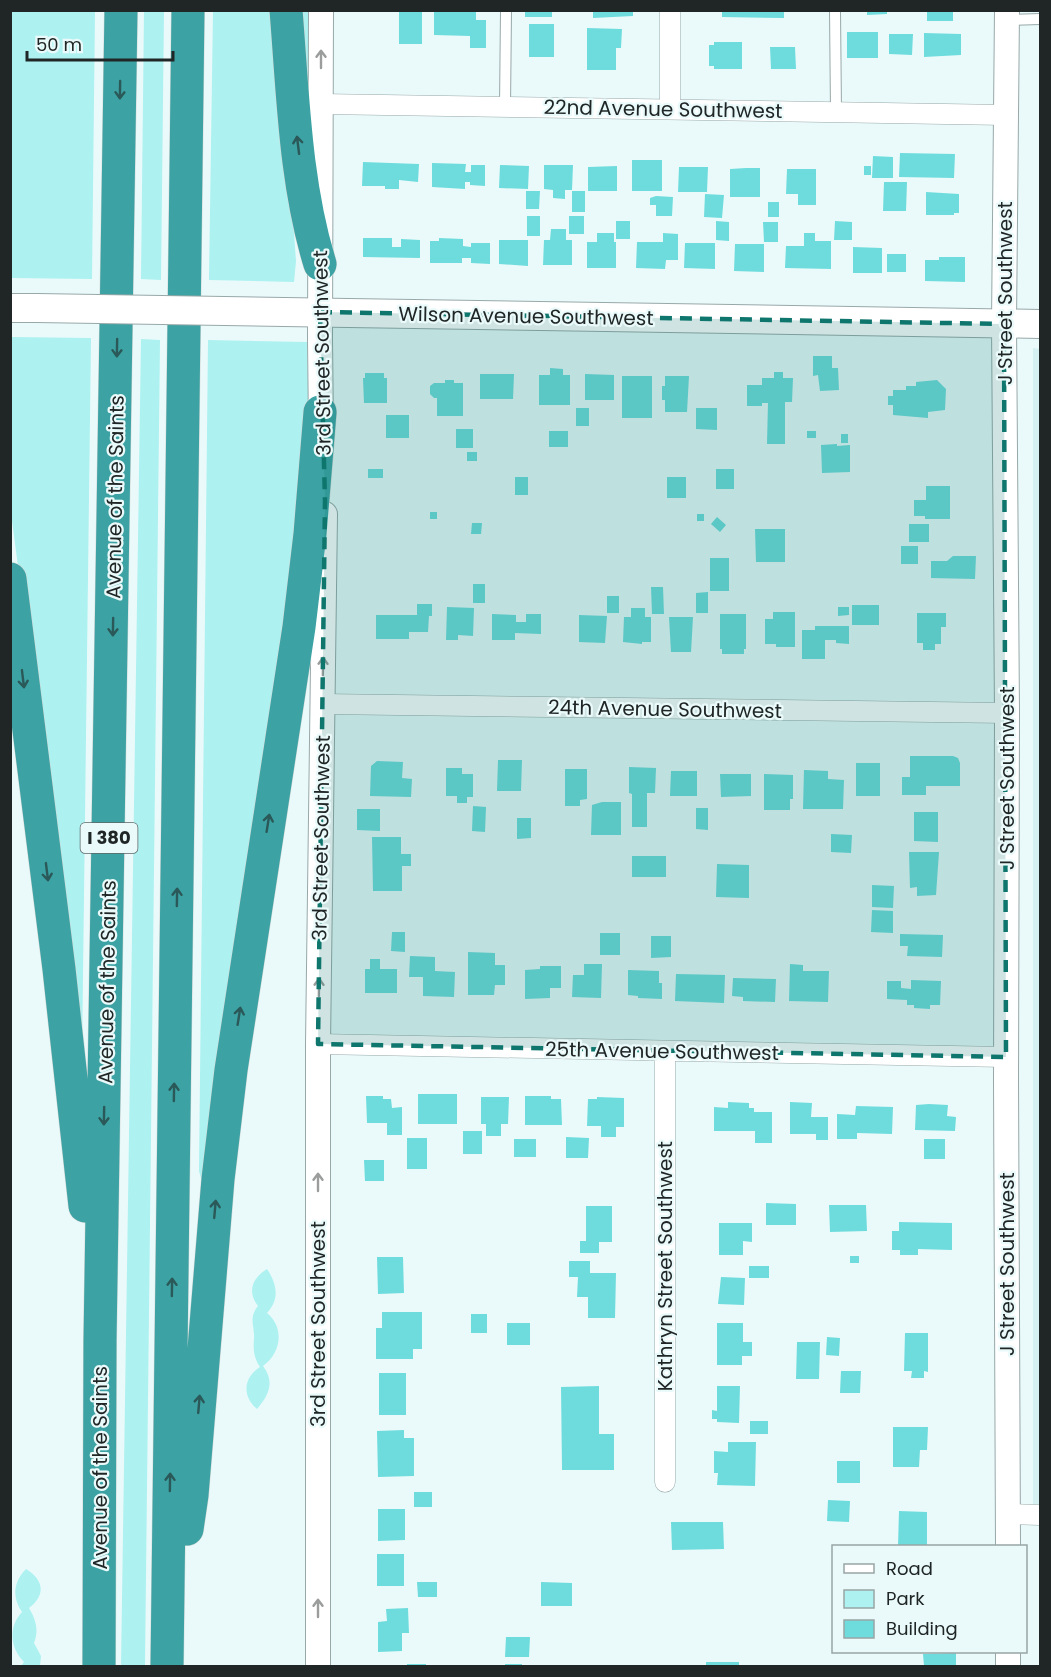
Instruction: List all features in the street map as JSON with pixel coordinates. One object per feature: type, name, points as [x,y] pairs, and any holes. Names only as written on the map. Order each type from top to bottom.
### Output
[{"type":"highway","name":"Avenue of the Saints","points":[[99,1666],[100,1341],[121,10]]},
{"type":"highway","points":[[168,1666],[188,10]]},
{"type":"highway","points":[[286,10],[295,124],[305,205],[311,236],[320,264]]},
{"type":"highway","points":[[168,1628],[182,1562],[192,1495],[218,1179],[231,1070],[299,627],[310,534],[320,412]]},
{"type":"highway","points":[[10,579],[59,969],[100,1341]]},
{"type":"main road","name":"Wilson Avenue Southwest","points":[[23,308],[1041,324]]},
{"type":"street","name":"3rd Street Southwest","points":[[318,1666],[318,1044],[326,501],[320,412],[321,10]]},
{"type":"street","points":[[670,10],[670,109]]},
{"type":"street","name":"J Street Southwest","points":[[1006,15],[1004,324],[1008,1545]]},
{"type":"street","name":"22nd Avenue Southwest","points":[[321,104],[1006,116]]},
{"type":"street","name":"24th Avenue Southwest","points":[[322,704],[1007,713]]},
{"type":"street","name":"25th Avenue Southwest","points":[[318,1044],[1006,1057]]},
{"type":"street","name":"Kathryn Street Southwest","points":[[664,1051],[665,1482]]},
{"type":"street","points":[[1008,1514],[1041,1515]]},
{"type":"lane","points":[[505,107],[506,10]]},
{"type":"lane","points":[[835,10],[836,112]]},
{"type":"lane","points":[[1006,15],[1041,19]]},
{"type":"highlighted area","points":[[320,312],[1004,324],[1006,1057],[318,1044],[325,501]]},
{"type":"shaded area","points":[[1033,348],[1040,349],[1040,1504],[1033,1504]]},
{"type":"green space","points":[[10,11],[95,11],[92,279],[11,278]]},
{"type":"green space","points":[[144,11],[164,11],[161,280],[141,279]]},
{"type":"green space","points":[[213,11],[278,11],[296,261],[294,282],[209,280]]},
{"type":"green space","points":[[295,11],[308,11],[312,63],[310,112]]},
{"type":"green space","points":[[10,337],[91,338],[82,1056],[11,513]]},
{"type":"green space","points":[[141,339],[160,340],[145,1666],[121,1666]]},
{"type":"green space","points":[[208,340],[307,342],[309,422],[308,466],[202,1182],[199,1171]]},
{"type":"green space","points":[[267,1269],[276,1291],[274,1302],[267,1313],[276,1326],[278,1340],[274,1354],[263,1366],[270,1383],[265,1399],[257,1409],[249,1398],[246,1387],[250,1376],[260,1367],[254,1350],[253,1314],[258,1306],[252,1291],[255,1281]]},
{"type":"green space","points":[[26,1569],[36,1578],[41,1588],[38,1598],[29,1608],[36,1625],[34,1643],[41,1656],[40,1666],[21,1666],[24,1662],[16,1650],[12,1637],[14,1624],[22,1612],[15,1596],[16,1585]]},
{"type":"building","points":[[399,10],[422,10],[422,44],[399,44]]},
{"type":"building","points":[[434,10],[476,10],[476,20],[486,20],[486,48],[470,48],[470,36],[434,35]]},
{"type":"building","points":[[525,10],[552,10],[552,17],[525,17]]},
{"type":"building","points":[[593,10],[633,10],[633,16],[593,18]]},
{"type":"building","points":[[722,10],[784,10],[784,18],[722,17]]},
{"type":"building","points":[[867,10],[887,10],[887,14],[867,15]]},
{"type":"building","points":[[927,10],[953,10],[953,21],[927,21]]},
{"type":"building","points":[[529,24],[554,24],[554,57],[529,57]]},
{"type":"building","points":[[587,28],[622,29],[621,48],[616,48],[616,70],[587,70]]},
{"type":"building","points":[[847,32],[878,32],[878,58],[847,58]]},
{"type":"building","points":[[924,33],[961,34],[961,55],[924,57]]},
{"type":"building","points":[[889,34],[913,34],[912,55],[889,54]]},
{"type":"building","points":[[714,42],[742,42],[742,69],[714,69],[714,66],[709,66],[709,45],[714,45]]},
{"type":"building","points":[[770,47],[795,47],[796,69],[771,69]]},
{"type":"building","points":[[900,153],[955,154],[954,178],[899,177]]},
{"type":"building","points":[[873,156],[893,157],[893,178],[872,178]]},
{"type":"building","points":[[632,160],[662,160],[662,191],[632,191]]},
{"type":"building","points":[[363,162],[419,164],[418,182],[399,180],[399,189],[385,189],[385,186],[362,186]]},
{"type":"building","points":[[432,163],[466,164],[465,172],[471,172],[471,165],[485,165],[485,186],[470,185],[470,182],[465,182],[465,189],[432,187]]},
{"type":"building","points":[[500,165],[529,166],[528,189],[499,188]]},
{"type":"building","points":[[544,165],[573,165],[572,190],[565,190],[565,199],[553,198],[553,190],[544,189]]},
{"type":"building","points":[[617,166],[617,191],[588,191],[588,167]]},
{"type":"building","points":[[864,166],[871,166],[871,175],[864,175]]},
{"type":"building","points":[[679,167],[708,167],[707,192],[678,192]]},
{"type":"building","points":[[760,168],[760,197],[730,197],[730,169]]},
{"type":"building","points":[[787,169],[816,169],[816,205],[798,205],[798,194],[786,194]]},
{"type":"building","points":[[884,182],[907,182],[906,211],[883,211]]},
{"type":"building","points":[[526,191],[540,191],[539,209],[526,209]]},
{"type":"building","points":[[572,191],[585,191],[585,212],[572,212]]},
{"type":"building","points":[[926,192],[959,194],[959,213],[926,215]]},
{"type":"building","points":[[705,194],[724,195],[722,218],[704,217]]},
{"type":"building","points":[[673,197],[672,216],[656,216],[656,205],[650,205],[650,198]]},
{"type":"building","points":[[768,202],[779,202],[779,217],[768,217]]},
{"type":"building","points":[[527,216],[540,216],[540,236],[527,236]]},
{"type":"building","points":[[569,216],[584,216],[584,234],[569,234]]},
{"type":"building","points":[[616,221],[630,221],[630,239],[616,239]]},
{"type":"building","points":[[716,221],[729,222],[729,241],[716,240]]},
{"type":"building","points":[[835,221],[852,222],[852,240],[834,240]]},
{"type":"building","points":[[763,222],[778,222],[778,242],[764,242]]},
{"type":"building","points":[[551,229],[566,229],[566,240],[572,240],[572,265],[543,265],[544,240],[550,240]]},
{"type":"building","points":[[597,233],[614,233],[616,268],[587,268],[587,242],[597,242]]},
{"type":"building","points":[[663,233],[678,234],[678,260],[666,260],[665,269],[636,268],[637,242],[663,242]]},
{"type":"building","points":[[804,233],[815,233],[815,241],[831,241],[831,269],[785,268],[786,246],[804,246]]},
{"type":"building","points":[[363,238],[392,238],[392,247],[401,247],[401,239],[420,240],[420,258],[363,257]]},
{"type":"building","points":[[439,238],[463,239],[463,246],[471,247],[471,243],[490,243],[490,264],[471,263],[471,258],[462,258],[462,263],[430,263],[430,241],[439,241]]},
{"type":"building","points":[[499,240],[528,240],[528,266],[499,264]]},
{"type":"building","points":[[685,243],[715,243],[715,269],[684,268]]},
{"type":"building","points":[[735,244],[764,244],[764,272],[734,271]]},
{"type":"building","points":[[853,247],[882,248],[882,273],[853,273]]},
{"type":"building","points":[[887,254],[906,254],[906,272],[887,272]]},
{"type":"building","points":[[939,257],[965,257],[965,282],[925,281],[925,260],[939,260]]},
{"type":"building","points":[[813,356],[832,356],[832,368],[838,368],[839,390],[820,391],[818,375],[813,376]]},
{"type":"building","points":[[550,368],[563,369],[563,375],[570,375],[570,405],[539,405],[539,375],[550,375]]},
{"type":"building","points":[[774,372],[783,372],[783,378],[793,378],[792,402],[785,402],[785,444],[767,444],[768,403],[762,403],[762,406],[747,406],[747,385],[762,385],[762,378],[774,378]]},
{"type":"building","points":[[365,373],[384,373],[384,378],[387,378],[387,403],[364,403],[363,378],[365,378]]},
{"type":"building","points":[[480,374],[514,374],[513,399],[480,399]]},
{"type":"building","points":[[585,374],[614,375],[614,400],[585,400]]},
{"type":"building","points":[[622,376],[652,376],[652,418],[622,418]]},
{"type":"building","points":[[665,376],[689,376],[687,412],[665,412],[662,386],[665,386]]},
{"type":"building","points":[[445,380],[463,383],[463,416],[437,416],[437,398],[430,394],[430,386],[434,383],[445,383]]},
{"type":"building","points":[[937,380],[946,389],[945,410],[928,412],[928,418],[893,415],[893,405],[888,405],[888,396],[893,396],[893,390],[906,390],[906,386],[916,386],[916,382]]},
{"type":"building","points":[[576,408],[589,408],[589,426],[576,426]]},
{"type":"building","points":[[696,408],[717,408],[717,430],[696,429]]},
{"type":"building","points":[[386,415],[409,415],[409,438],[386,438]]},
{"type":"building","points":[[456,429],[473,429],[473,448],[456,448]]},
{"type":"building","points":[[549,431],[568,431],[568,447],[549,447]]},
{"type":"building","points":[[807,431],[816,431],[816,438],[807,438]]},
{"type":"building","points":[[841,434],[848,434],[848,443],[841,443]]},
{"type":"building","points":[[837,444],[837,446],[850,445],[850,472],[822,473],[821,445]]},
{"type":"building","points":[[467,452],[477,452],[477,461],[467,461]]},
{"type":"building","points":[[368,469],[383,469],[383,478],[368,478]]},
{"type":"building","points":[[716,469],[734,469],[734,489],[716,489]]},
{"type":"building","points":[[515,477],[528,477],[528,495],[515,495]]},
{"type":"building","points":[[667,477],[686,477],[686,498],[667,498]]},
{"type":"building","points":[[926,486],[950,486],[950,519],[925,519],[925,516],[914,516],[914,500],[926,500]]},
{"type":"building","points":[[430,512],[437,512],[437,519],[430,519]]},
{"type":"building","points":[[697,514],[704,514],[704,521],[697,521]]},
{"type":"building","points":[[717,517],[726,525],[720,532],[711,524]]},
{"type":"building","points":[[472,523],[482,523],[481,534],[471,534]]},
{"type":"building","points":[[909,524],[929,524],[929,542],[909,542]]},
{"type":"building","points":[[755,529],[785,529],[785,562],[756,562]]},
{"type":"building","points":[[901,546],[918,546],[918,564],[901,564]]},
{"type":"building","points":[[953,556],[976,556],[975,579],[931,578],[931,561],[947,561]]},
{"type":"building","points":[[710,558],[729,558],[729,591],[710,591]]},
{"type":"building","points":[[473,584],[485,584],[485,603],[473,603]]},
{"type":"building","points":[[651,587],[663,587],[664,614],[652,614]]},
{"type":"building","points":[[708,592],[708,613],[696,613],[696,593]]},
{"type":"building","points":[[607,596],[619,596],[619,613],[607,613]]},
{"type":"building","points":[[417,604],[432,604],[428,632],[409,632],[409,639],[376,639],[376,615],[417,615]]},
{"type":"building","points":[[852,605],[879,605],[879,625],[852,625]]},
{"type":"building","points":[[447,607],[474,608],[473,636],[458,635],[458,640],[446,640]]},
{"type":"building","points":[[838,607],[849,607],[849,615],[838,616]]},
{"type":"building","points":[[631,608],[645,608],[645,617],[651,617],[651,642],[642,642],[642,644],[623,642],[624,617],[631,617]]},
{"type":"building","points":[[773,612],[795,612],[795,647],[776,647],[776,644],[765,644],[765,619],[773,619]]},
{"type":"building","points":[[917,613],[946,613],[946,627],[941,627],[941,644],[935,644],[935,650],[923,650],[923,643],[917,643]]},
{"type":"building","points":[[492,614],[516,615],[516,622],[526,622],[526,614],[541,614],[541,634],[515,633],[515,640],[492,640]]},
{"type":"building","points":[[720,614],[746,614],[744,654],[722,654]]},
{"type":"building","points":[[579,615],[607,616],[605,643],[579,642]]},
{"type":"building","points":[[669,617],[693,617],[691,652],[671,652]]},
{"type":"building","points":[[815,626],[849,626],[849,644],[836,643],[836,640],[825,640],[825,659],[802,659],[802,630],[815,630]]},
{"type":"building","points":[[910,756],[958,758],[960,786],[926,786],[926,795],[902,795],[902,777],[910,777]]},
{"type":"building","points":[[498,760],[522,760],[521,791],[497,791]]},
{"type":"building","points":[[377,761],[403,762],[402,778],[412,779],[411,797],[370,796],[371,766]]},
{"type":"building","points":[[856,763],[880,763],[880,796],[856,796]]},
{"type":"building","points":[[629,767],[656,768],[655,793],[647,793],[647,827],[632,827]]},
{"type":"building","points":[[446,768],[462,768],[462,774],[473,774],[473,797],[467,797],[467,803],[457,803],[457,796],[446,796]]},
{"type":"building","points":[[565,769],[587,769],[587,799],[580,800],[580,806],[565,806]]},
{"type":"building","points":[[804,770],[828,771],[828,779],[844,780],[843,809],[803,809]]},
{"type":"building","points":[[671,771],[697,771],[697,796],[670,796]]},
{"type":"building","points":[[720,774],[751,774],[751,796],[721,797]]},
{"type":"building","points":[[764,774],[793,775],[793,799],[790,799],[790,810],[764,810]]},
{"type":"building","points":[[602,802],[621,802],[621,835],[591,835],[592,805]]},
{"type":"building","points":[[473,806],[486,807],[485,832],[472,831]]},
{"type":"building","points":[[696,808],[708,808],[708,830],[696,829]]},
{"type":"building","points":[[357,809],[380,809],[380,831],[357,830]]},
{"type":"building","points":[[914,812],[938,812],[938,842],[914,841]]},
{"type":"building","points":[[517,818],[531,818],[531,838],[517,839]]},
{"type":"building","points":[[831,834],[852,835],[851,853],[831,852]]},
{"type":"building","points":[[372,837],[401,837],[401,854],[411,854],[411,866],[402,866],[402,891],[373,891]]},
{"type":"building","points":[[909,852],[939,852],[936,895],[917,896],[917,887],[910,888]]},
{"type":"building","points":[[632,856],[666,856],[666,877],[632,877]]},
{"type":"building","points":[[717,864],[749,865],[749,898],[716,897]]},
{"type":"building","points":[[872,885],[894,886],[893,908],[872,907]]},
{"type":"building","points":[[872,910],[893,911],[893,933],[871,932]]},
{"type":"building","points":[[392,932],[405,932],[405,952],[391,951]]},
{"type":"building","points":[[600,933],[620,933],[620,955],[600,955]]},
{"type":"building","points":[[900,934],[943,935],[942,957],[907,956],[908,946],[900,946]]},
{"type":"building","points":[[651,936],[671,936],[671,957],[651,958]]},
{"type":"building","points":[[468,952],[495,953],[495,965],[505,965],[505,985],[495,985],[494,995],[468,995]]},
{"type":"building","points":[[410,956],[435,957],[435,971],[455,972],[454,997],[423,996],[423,977],[409,977]]},
{"type":"building","points":[[370,959],[380,959],[380,969],[397,969],[397,993],[365,993],[365,969],[370,969]]},
{"type":"building","points":[[584,964],[602,964],[601,998],[572,997],[573,975],[584,975]]},
{"type":"building","points":[[790,964],[803,965],[803,971],[829,971],[828,1002],[789,1001]]},
{"type":"building","points":[[540,966],[561,966],[561,988],[550,988],[550,998],[525,999],[525,970],[540,969]]},
{"type":"building","points":[[628,970],[659,971],[662,999],[638,998],[638,996],[628,995]]},
{"type":"building","points":[[676,974],[725,975],[724,1003],[675,1001]]},
{"type":"building","points":[[733,978],[776,979],[775,1002],[743,1001],[743,997],[732,996]]},
{"type":"building","points":[[911,980],[941,981],[940,1005],[930,1005],[930,1009],[914,1008],[914,1005],[907,1005],[907,1000],[887,999],[887,981],[901,981],[901,988],[911,989]]},
{"type":"building","points":[[418,1094],[457,1094],[457,1124],[418,1124]]},
{"type":"building","points":[[366,1096],[383,1096],[383,1099],[391,1099],[392,1108],[402,1107],[402,1135],[387,1135],[387,1123],[367,1123]]},
{"type":"building","points":[[525,1096],[551,1096],[551,1099],[561,1099],[562,1125],[525,1125]]},
{"type":"building","points":[[481,1097],[509,1097],[508,1124],[501,1124],[501,1136],[486,1136],[486,1124],[481,1124]]},
{"type":"building","points":[[597,1097],[624,1098],[624,1127],[616,1127],[616,1137],[601,1137],[601,1126],[587,1126],[588,1099],[597,1099]]},
{"type":"building","points":[[728,1102],[749,1103],[749,1108],[754,1108],[754,1112],[772,1112],[772,1143],[755,1143],[755,1131],[714,1131],[714,1107],[728,1108]]},
{"type":"building","points":[[790,1102],[812,1103],[811,1117],[828,1117],[828,1140],[816,1140],[816,1134],[790,1134]]},
{"type":"building","points":[[916,1105],[948,1105],[947,1116],[956,1117],[955,1131],[915,1130]]},
{"type":"building","points":[[856,1106],[893,1107],[892,1134],[857,1133],[857,1139],[837,1139],[837,1114],[855,1115]]},
{"type":"building","points":[[463,1131],[482,1131],[482,1154],[463,1154]]},
{"type":"building","points":[[566,1137],[589,1138],[588,1158],[566,1158]]},
{"type":"building","points":[[407,1138],[427,1138],[427,1169],[407,1169]]},
{"type":"building","points":[[514,1139],[536,1139],[536,1157],[514,1157]]},
{"type":"building","points":[[924,1139],[945,1139],[945,1159],[924,1159]]},
{"type":"building","points":[[364,1160],[384,1160],[384,1181],[365,1181]]},
{"type":"building","points":[[766,1203],[796,1204],[796,1225],[766,1225]]},
{"type":"building","points":[[829,1205],[866,1205],[867,1231],[830,1232]]},
{"type":"building","points":[[586,1206],[612,1206],[612,1242],[599,1242],[599,1253],[580,1253],[580,1241],[586,1241]]},
{"type":"building","points":[[899,1222],[952,1223],[952,1250],[918,1249],[918,1255],[900,1255],[900,1250],[892,1250],[892,1231],[899,1231]]},
{"type":"building","points":[[719,1223],[752,1223],[752,1242],[743,1241],[743,1255],[719,1255]]},
{"type":"building","points":[[850,1256],[859,1256],[859,1263],[850,1263]]},
{"type":"building","points":[[377,1257],[403,1257],[404,1293],[378,1294]]},
{"type":"building","points":[[569,1261],[590,1261],[590,1273],[616,1273],[615,1318],[588,1318],[588,1297],[577,1297],[578,1277],[569,1277]]},
{"type":"building","points":[[749,1266],[769,1266],[769,1278],[749,1278]]},
{"type":"building","points":[[721,1277],[745,1278],[744,1305],[718,1304]]},
{"type":"building","points":[[382,1312],[422,1312],[422,1349],[413,1349],[413,1359],[376,1359],[376,1328],[382,1328]]},
{"type":"building","points":[[471,1314],[487,1314],[487,1333],[471,1333]]},
{"type":"building","points":[[507,1323],[530,1323],[530,1345],[507,1345]]},
{"type":"building","points":[[717,1323],[743,1323],[743,1342],[752,1342],[752,1356],[742,1356],[742,1365],[717,1365]]},
{"type":"building","points":[[905,1333],[928,1333],[928,1372],[924,1371],[924,1378],[911,1378],[912,1371],[904,1371]]},
{"type":"building","points":[[827,1337],[840,1338],[839,1356],[826,1355]]},
{"type":"building","points":[[797,1342],[820,1342],[819,1379],[796,1379]]},
{"type":"building","points":[[841,1371],[861,1371],[860,1393],[840,1393]]},
{"type":"building","points":[[379,1373],[406,1373],[406,1415],[379,1415]]},
{"type":"building","points":[[599,1386],[599,1434],[614,1434],[614,1470],[562,1470],[561,1387]]},
{"type":"building","points":[[717,1386],[740,1386],[739,1423],[717,1422],[717,1419],[712,1419],[712,1410],[717,1411]]},
{"type":"building","points":[[750,1421],[768,1421],[768,1434],[750,1434]]},
{"type":"building","points":[[893,1427],[928,1427],[927,1450],[920,1450],[919,1467],[893,1467]]},
{"type":"building","points":[[404,1430],[404,1438],[414,1438],[414,1476],[378,1477],[377,1431]]},
{"type":"building","points":[[728,1442],[756,1442],[755,1486],[717,1485],[718,1473],[714,1473],[714,1451],[728,1452]]},
{"type":"building","points":[[837,1461],[860,1461],[860,1483],[837,1483]]},
{"type":"building","points":[[414,1492],[432,1492],[432,1507],[414,1507]]},
{"type":"building","points":[[828,1500],[850,1501],[849,1522],[827,1521]]},
{"type":"building","points":[[378,1509],[405,1509],[405,1540],[378,1541]]},
{"type":"building","points":[[899,1511],[927,1512],[927,1545],[898,1545]]},
{"type":"building","points":[[671,1522],[723,1522],[724,1549],[672,1550]]},
{"type":"building","points":[[377,1554],[404,1554],[404,1586],[377,1586]]},
{"type":"building","points":[[417,1582],[437,1582],[437,1597],[418,1597]]},
{"type":"building","points":[[541,1582],[572,1583],[572,1606],[541,1606]]},
{"type":"building","points":[[408,1608],[409,1633],[402,1633],[402,1651],[378,1652],[378,1622],[387,1621],[386,1609]]},
{"type":"building","points":[[506,1637],[530,1637],[529,1657],[505,1657]]},
{"type":"building","points":[[956,1653],[956,1666],[924,1666],[923,1654]]},
{"type":"building","points":[[706,1662],[739,1662],[739,1666],[706,1666]]},
{"type":"building","points":[[407,1664],[426,1664],[426,1666],[407,1666]]},
{"type":"building","points":[[505,1664],[522,1664],[522,1666],[505,1666]]}]
